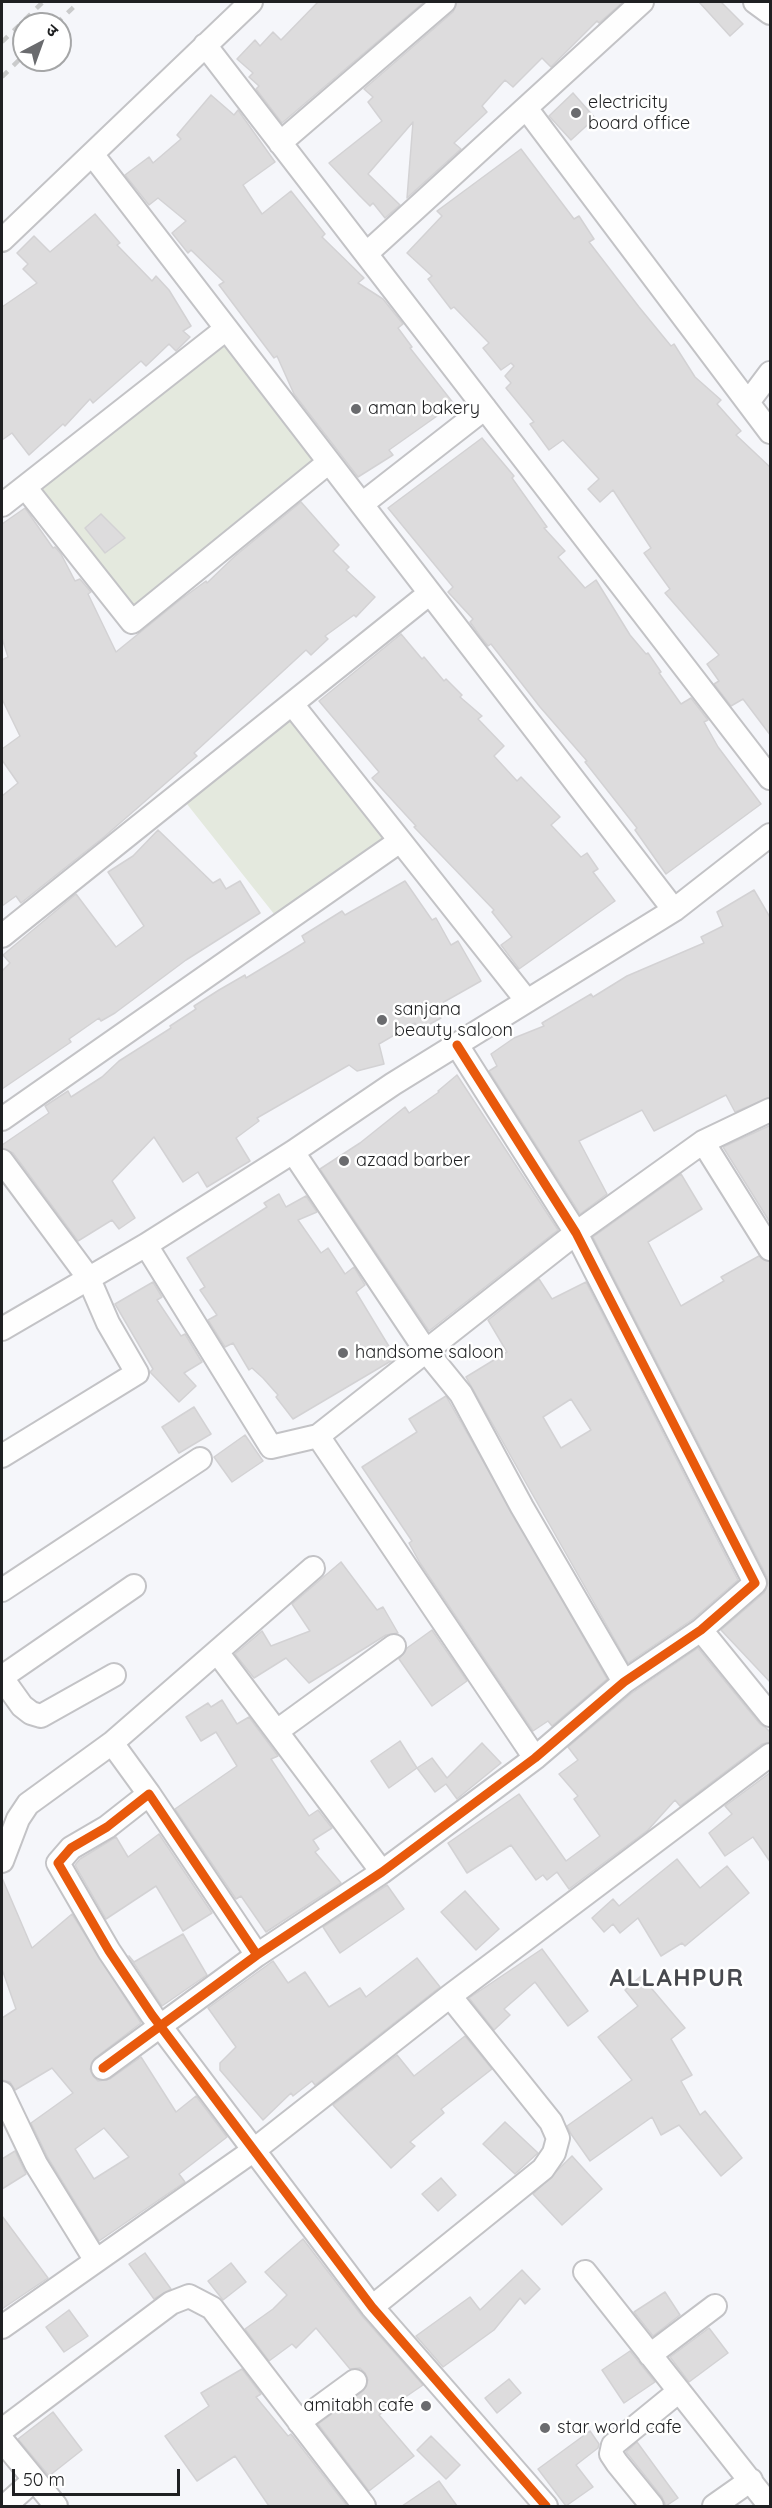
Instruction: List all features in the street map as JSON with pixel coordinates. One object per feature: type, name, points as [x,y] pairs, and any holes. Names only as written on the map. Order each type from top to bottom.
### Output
[{"type":"street","points":[[2,240],[251,2]]},
{"type":"street","points":[[280,143],[444,2]]},
{"type":"street","points":[[366,254],[642,2]]},
{"type":"street","points":[[755,2],[771,14]]},
{"type":"street","points":[[205,45],[771,778]]},
{"type":"street","points":[[526,108],[771,432]]},
{"type":"street","points":[[92,154],[674,910]]},
{"type":"street","points":[[2,505],[226,329]]},
{"type":"street","points":[[749,401],[771,373]]},
{"type":"street","points":[[362,504],[485,408]]},
{"type":"street","points":[[25,487],[132,622],[329,462]]},
{"type":"street","points":[[2,936],[430,593]]},
{"type":"street","points":[[292,704],[527,1001]]},
{"type":"street","points":[[2,1329],[88,1276],[146,1245],[293,1152],[393,1084],[674,910],[771,835]]},
{"type":"street","points":[[2,1119],[400,841]]},
{"type":"street","points":[[103,2068],[257,1955],[382,1872],[535,1758],[624,1682],[701,1630],[755,1583],[576,1233],[457,1045]]},
{"type":"street","points":[[146,1245],[271,1447],[318,1436],[576,1233],[703,1142],[771,1110]]},
{"type":"street","points":[[703,1142],[771,1249]]},
{"type":"street","points":[[293,1152],[426,1351],[461,1394],[522,1507],[624,1682]]},
{"type":"street","points":[[2,1161],[88,1276],[108,1323],[136,1373],[2,1456]]},
{"type":"street","points":[[318,1436],[535,1758]]},
{"type":"street","points":[[2,1590],[200,1459]]},
{"type":"street","points":[[2,1861],[18,1819],[28,1804],[112,1743],[313,1568]]},
{"type":"street","points":[[114,1675],[41,1716],[31,1713],[22,1706],[2,1677],[134,1586]]},
{"type":"street","points":[[701,1630],[771,1715]]},
{"type":"street","points":[[277,1731],[394,1646]]},
{"type":"street","points":[[217,1652],[382,1872]]},
{"type":"street","points":[[112,1743],[257,1955]]},
{"type":"street","points":[[2,2327],[254,2150],[450,1996],[771,1755]]},
{"type":"street","points":[[149,1794],[107,1827],[71,1848],[58,1863],[109,1951],[160,2026],[372,2307],[546,2506]]},
{"type":"street","points":[[372,2307],[543,2169],[554,2153],[558,2138],[551,2122],[450,1996]]},
{"type":"street","points":[[2,2093],[36,2164],[96,2261]]},
{"type":"street","points":[[585,2272],[678,2392],[771,2506]]},
{"type":"street","points":[[2,2430],[171,2303],[189,2296],[212,2308],[364,2506]]},
{"type":"street","points":[[650,2355],[716,2306]]},
{"type":"street","points":[[299,2422],[355,2381]]},
{"type":"street","points":[[652,2506],[611,2454],[613,2445],[621,2435],[678,2392]]},
{"type":"street","points":[[2,2440],[56,2506]]},
{"type":"street","points":[[5,2506],[34,2480]]},
{"type":"street","points":[[714,2506],[751,2480]]},
{"type":"shaded area","points":[[226,329],[329,462],[132,622],[25,487]]},
{"type":"shaded area","points":[[292,704],[400,841],[282,924],[179,794]]},
{"type":"building","points":[[318,2],[424,2],[282,123],[256,89],[259,86],[249,77],[253,73],[237,59],[255,40],[260,46],[273,32],[281,40]]},
{"type":"building","points":[[457,2],[623,2],[599,23],[597,21],[551,67],[542,58],[513,87],[505,80],[482,106],[487,112],[454,143],[461,149],[407,198],[413,122],[368,174],[400,205],[385,218],[373,203],[370,206],[329,163],[382,121],[368,102],[373,97],[364,89],[453,12]]},
{"type":"building","points":[[699,2],[721,2],[743,24],[730,36]]},
{"type":"building","points":[[573,93],[595,118],[571,140],[549,116]]},
{"type":"building","points":[[211,95],[234,115],[238,110],[275,162],[243,185],[262,214],[291,191],[325,234],[322,237],[364,278],[358,283],[383,299],[403,324],[398,328],[412,347],[410,348],[454,404],[389,450],[393,455],[358,477],[294,394],[277,356],[274,358],[219,285],[224,282],[191,250],[188,253],[172,233],[186,221],[158,198],[149,205],[125,175],[149,157],[153,163],[181,139],[177,135]]},
{"type":"building","points":[[521,149],[574,219],[579,216],[594,239],[589,242],[639,307],[671,346],[674,344],[695,377],[721,400],[717,404],[741,431],[736,435],[771,468],[771,736],[743,699],[731,706],[714,684],[719,681],[707,664],[719,655],[665,593],[670,589],[644,553],[651,548],[613,490],[600,502],[588,489],[599,479],[563,440],[549,450],[530,424],[534,422],[506,388],[511,383],[505,376],[514,366],[511,363],[501,370],[483,348],[489,343],[454,307],[451,309],[428,279],[432,276],[407,253],[442,216],[437,211]]},
{"type":"building","points":[[95,214],[120,243],[117,245],[152,281],[156,276],[169,290],[191,326],[183,331],[190,337],[176,351],[169,344],[146,366],[141,361],[93,403],[90,399],[65,426],[63,424],[29,455],[12,433],[2,440],[2,307],[37,283],[23,269],[28,264],[17,253],[34,236],[50,252]]},
{"type":"building","points":[[482,438],[514,476],[512,478],[547,527],[544,528],[565,551],[558,557],[585,588],[596,580],[630,635],[646,654],[648,653],[681,704],[691,698],[708,720],[704,722],[718,747],[761,804],[666,874],[635,830],[637,828],[585,762],[587,761],[540,707],[491,644],[488,646],[480,636],[470,622],[473,619],[448,592],[453,587],[388,508]]},
{"type":"building","points":[[301,502],[339,545],[333,551],[349,567],[346,570],[375,597],[356,617],[354,615],[325,636],[328,639],[311,655],[306,650],[194,753],[197,756],[104,837],[21,903],[16,896],[2,906],[2,796],[18,783],[2,760],[2,749],[20,736],[2,699],[2,660],[8,657],[2,638],[2,524],[25,508],[53,548],[55,547],[61,554],[75,581],[80,579],[91,592],[88,594],[116,652],[180,600],[206,581],[207,583],[235,556]]},
{"type":"building","points":[[101,514],[125,538],[105,553],[85,528]]},
{"type":"building","points":[[401,634],[422,659],[424,657],[444,681],[446,679],[462,695],[460,697],[482,716],[478,719],[504,746],[494,756],[517,781],[521,777],[560,817],[551,825],[581,857],[587,853],[598,869],[593,872],[615,901],[519,969],[501,945],[512,937],[492,912],[494,910],[414,827],[416,826],[372,778],[379,772],[319,701]]},
{"type":"building","points":[[158,830],[213,883],[220,879],[226,889],[240,881],[260,913],[186,960],[115,1013],[101,1021],[99,1018],[69,1039],[71,1042],[2,1089],[2,971],[10,963],[3,955],[76,894],[116,947],[144,926],[108,872],[133,856]]},
{"type":"building","points":[[405,881],[432,920],[436,918],[451,945],[458,941],[481,981],[435,1007],[441,1018],[419,1030],[415,1023],[379,1044],[384,1064],[357,1071],[349,1065],[257,1118],[259,1121],[236,1138],[250,1161],[207,1187],[198,1172],[183,1182],[154,1137],[112,1181],[135,1218],[119,1229],[112,1220],[78,1241],[13,1153],[2,1148],[2,1145],[49,1113],[45,1106],[68,1091],[71,1097],[102,1077],[119,1061],[196,1009],[194,1006],[305,942],[302,936],[342,911],[345,915]]},
{"type":"building","points":[[754,890],[771,919],[771,1097],[735,1112],[726,1095],[654,1131],[642,1110],[579,1141],[607,1194],[580,1214],[489,1071],[497,1066],[491,1054],[514,1038],[544,1026],[542,1023],[591,994],[593,997],[627,976],[704,943],[701,937],[723,926],[717,912]]},
{"type":"building","points":[[457,1075],[558,1230],[429,1331],[320,1169],[360,1143],[405,1107],[409,1113],[439,1092]]},
{"type":"building","points":[[771,1125],[771,1224],[723,1147]]},
{"type":"building","points":[[681,1174],[702,1209],[648,1242],[681,1306],[724,1281],[721,1277],[759,1256],[771,1262],[771,1683],[721,1630],[764,1593],[768,1583],[767,1577],[593,1237]]},
{"type":"building","points":[[279,1194],[286,1207],[306,1196],[317,1212],[298,1220],[321,1253],[328,1248],[345,1274],[354,1267],[365,1285],[356,1292],[396,1358],[293,1419],[276,1397],[278,1395],[263,1378],[252,1368],[249,1370],[233,1343],[225,1347],[208,1320],[217,1315],[200,1290],[205,1287],[187,1258],[267,1207],[264,1203]]},
{"type":"building","points":[[539,1279],[552,1299],[586,1282],[738,1580],[693,1619],[628,1663],[466,1377],[507,1352],[488,1320]],"holes":[[[571,1399],[591,1430],[561,1448],[543,1417]]]},
{"type":"building","points":[[153,1282],[162,1297],[157,1300],[181,1336],[185,1334],[202,1362],[184,1373],[196,1386],[179,1402],[150,1372],[153,1369],[115,1304]]},
{"type":"building","points":[[446,1396],[607,1679],[552,1726],[548,1721],[533,1731],[420,1563],[409,1543],[412,1541],[362,1467],[417,1432],[409,1419]]},
{"type":"building","points":[[194,1407],[211,1434],[179,1453],[162,1427]]},
{"type":"building","points":[[245,1435],[263,1461],[232,1482],[214,1457]]},
{"type":"building","points":[[341,1562],[377,1610],[383,1607],[398,1633],[386,1635],[309,1683],[286,1658],[254,1678],[235,1654],[262,1631],[271,1646],[310,1631],[292,1604]]},
{"type":"building","points":[[432,1630],[467,1681],[432,1706],[399,1659],[407,1648]]},
{"type":"building","points":[[698,1648],[760,1724],[771,1733],[771,1742],[762,1744],[680,1806],[675,1800],[648,1830],[569,1889],[557,1872],[547,1880],[543,1875],[536,1880],[511,1845],[467,1873],[448,1843],[519,1794],[566,1861],[600,1836],[574,1799],[578,1796],[559,1774],[578,1760],[568,1747],[632,1693]]},
{"type":"building","points":[[222,1700],[237,1724],[249,1717],[278,1756],[271,1759],[309,1816],[318,1810],[332,1828],[313,1840],[319,1849],[315,1852],[341,1883],[266,1932],[241,1896],[236,1899],[175,1809],[237,1766],[216,1732],[201,1741],[186,1717],[208,1703],[211,1707]]},
{"type":"building","points":[[400,1741],[417,1768],[389,1788],[371,1761]]},
{"type":"building","points":[[482,1743],[501,1763],[457,1799],[446,1784],[435,1792],[417,1768],[432,1758],[447,1778]]},
{"type":"building","points":[[771,1772],[771,1863],[753,1837],[725,1856],[709,1833],[732,1814],[725,1806]]},
{"type":"building","points":[[159,1834],[212,1913],[183,1931],[156,1886],[106,1919],[75,1865],[80,1859],[116,1837],[128,1857]]},
{"type":"building","points":[[677,1859],[700,1888],[727,1866],[749,1893],[685,1946],[682,1943],[661,1956],[638,1918],[620,1933],[613,1924],[604,1932],[592,1918],[613,1899],[619,1906]]},
{"type":"building","points":[[2,1878],[32,1948],[72,1914],[141,2023],[95,2058],[90,2069],[93,2076],[98,2081],[110,2079],[141,2057],[176,2112],[196,2096],[227,2137],[179,2174],[185,2182],[99,2241],[48,2158],[31,2123],[73,2093],[52,2068],[15,2090],[10,2082],[2,2080],[2,2018],[16,2009],[2,1969]],"holes":[[[104,2128],[129,2157],[94,2179],[75,2149]]]},
{"type":"building","points":[[387,1885],[404,1909],[340,1953],[323,1927]]},
{"type":"building","points":[[465,1891],[499,1929],[476,1950],[441,1912]]},
{"type":"building","points":[[183,1934],[207,1975],[162,2006],[129,1956],[134,1962]]},
{"type":"building","points":[[542,1949],[588,2011],[568,2026],[535,1982],[504,2009],[510,2015],[494,2030],[469,1998]]},
{"type":"building","points":[[417,1958],[440,1987],[315,2085],[312,2081],[293,2096],[291,2093],[263,2120],[220,2070],[220,2063],[236,2047],[208,2008],[273,1961],[288,1983],[305,1972],[329,2007],[360,1988],[366,1997]]},
{"type":"building","points":[[641,1976],[685,2028],[671,2039],[692,2075],[681,2081],[700,2115],[705,2111],[742,2158],[721,2176],[679,2125],[661,2135],[652,2117],[590,2161],[567,2126],[632,2080],[598,2037],[638,2006],[625,1990]]},
{"type":"building","points":[[465,2036],[492,2069],[441,2109],[444,2113],[410,2142],[415,2146],[391,2168],[333,2105],[397,2055],[414,2076]]},
{"type":"building","points":[[505,2122],[538,2153],[515,2174],[483,2144]]},
{"type":"building","points":[[15,2151],[26,2174],[2,2189],[2,2159]]},
{"type":"building","points":[[572,2156],[602,2189],[562,2225],[533,2194]]},
{"type":"building","points":[[441,2178],[456,2195],[438,2211],[422,2194]]},
{"type":"building","points":[[2,2216],[48,2278],[2,2309]]},
{"type":"building","points":[[303,2239],[362,2316],[423,2385],[379,2415],[414,2456],[369,2491],[318,2424],[363,2391],[368,2380],[365,2373],[360,2368],[350,2369],[316,2328],[296,2348],[292,2344],[269,2361],[245,2329],[273,2309],[287,2295],[265,2272]]},
{"type":"building","points":[[145,2253],[171,2289],[154,2299],[129,2264]]},
{"type":"building","points":[[231,2263],[246,2282],[223,2300],[208,2281]]},
{"type":"building","points":[[522,2270],[540,2289],[525,2304],[520,2298],[494,2330],[443,2367],[416,2336],[470,2297],[480,2310]]},
{"type":"building","points":[[665,2292],[680,2315],[653,2336],[634,2312]]},
{"type":"building","points":[[69,2310],[88,2336],[64,2352],[46,2327]]},
{"type":"building","points":[[709,2328],[728,2353],[689,2382],[670,2357]]},
{"type":"building","points":[[630,2351],[655,2382],[624,2403],[602,2370]]},
{"type":"building","points":[[242,2369],[261,2394],[256,2397],[288,2436],[291,2434],[347,2506],[269,2506],[235,2456],[197,2481],[165,2436],[209,2406],[201,2393]]},
{"type":"building","points":[[509,2379],[521,2393],[497,2413],[485,2398]]},
{"type":"building","points":[[53,2412],[82,2450],[49,2476],[18,2439]]},
{"type":"building","points":[[590,2431],[599,2444],[598,2448],[576,2465],[593,2487],[566,2506],[538,2469]]},
{"type":"building","points":[[431,2436],[460,2465],[446,2479],[417,2450]]},
{"type":"building","points":[[637,2442],[678,2498],[666,2506],[662,2497],[626,2452]]},
{"type":"building","points":[[439,2481],[457,2506],[402,2506]]},
{"type":"railway","points":[[2,42],[43,2]]},
{"type":"railway","points":[[69,12],[79,2]]},
{"type":"railway","points":[[2,77],[12,67]]},
{"type":"cycle path","points":[[103,2068],[257,1955],[382,1872],[535,1758],[624,1682],[701,1630],[755,1583],[576,1233],[457,1045]]},
{"type":"cycle path","points":[[257,1955],[149,1794],[107,1827],[71,1848],[58,1863],[109,1951],[152,2015],[372,2307],[546,2506]]},
{"type":"place","name":"electricity board office","points":[[576,113]]},
{"type":"place","name":"aman bakery","points":[[356,409]]},
{"type":"place","name":"sanjana beauty saloon","points":[[382,1020]]},
{"type":"place","name":"azaad barber","points":[[344,1161]]},
{"type":"place","name":"handsome saloon","points":[[343,1353]]},
{"type":"place","name":"amitabh cafe","points":[[426,2406]]},
{"type":"place","name":"star world cafe","points":[[545,2428]]},
{"type":"district","name":"ALLAHPUR","points":[[677,1979]]}]
